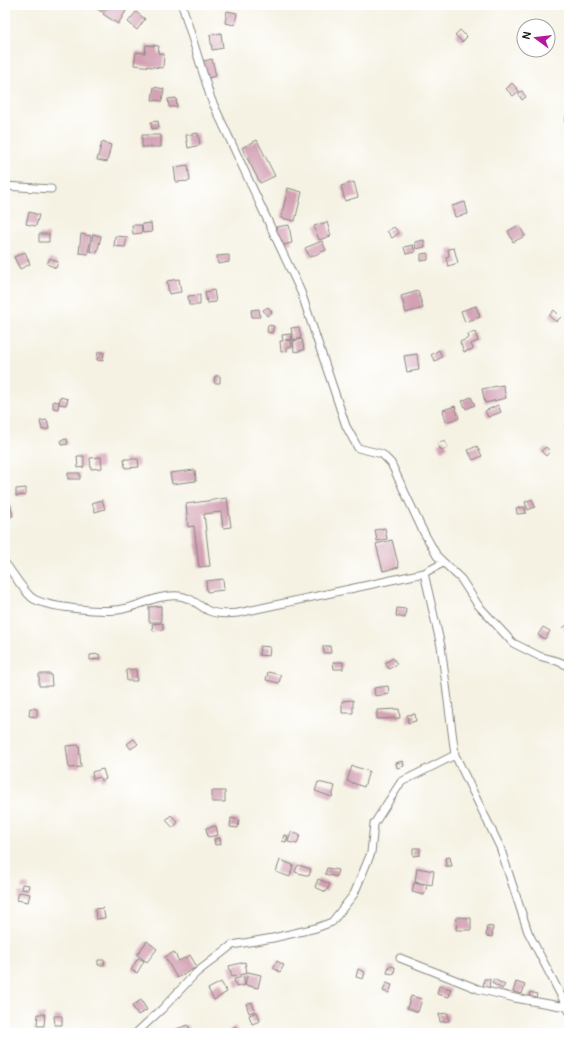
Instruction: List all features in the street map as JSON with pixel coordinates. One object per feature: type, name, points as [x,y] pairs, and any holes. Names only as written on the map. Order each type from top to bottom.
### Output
[{"type":"street","points":[[182,5],[211,99],[301,292],[346,426],[352,439],[358,448],[382,454],[391,463],[422,529],[437,556],[460,579],[478,605],[513,644],[539,656],[569,666]]},
{"type":"street","points":[[5,186],[51,189]]},
{"type":"street","points":[[5,563],[32,597],[55,606],[104,610],[123,609],[160,597],[179,596],[189,598],[209,611],[220,614],[238,613],[424,573],[443,563]]},
{"type":"street","points":[[424,573],[440,646],[455,755],[500,847],[528,932],[568,1009]]},
{"type":"street","points":[[136,1033],[162,1009],[196,973],[232,946],[316,928],[332,922],[354,894],[371,853],[374,824],[401,782],[455,755]]},
{"type":"street","points":[[400,958],[478,989],[568,1009]]},
{"type":"building","points":[[92,5],[107,5],[102,12]]},
{"type":"building","points":[[109,5],[127,5],[124,10],[126,11],[118,24],[103,14]]},
{"type":"building","points":[[227,11],[237,13],[235,25],[225,23]]},
{"type":"building","points":[[136,12],[145,19],[137,30],[128,22]]},
{"type":"building","points":[[460,30],[467,37],[462,42],[455,35]]},
{"type":"building","points":[[221,33],[223,48],[212,50],[210,35]]},
{"type":"building","points":[[146,45],[159,46],[158,53],[164,54],[163,68],[134,65],[136,52],[145,53]]},
{"type":"building","points":[[212,59],[216,76],[204,79],[200,62]]},
{"type":"building","points":[[512,83],[519,91],[513,96],[506,89]]},
{"type":"building","points":[[154,87],[164,89],[162,101],[152,100]]},
{"type":"building","points":[[522,91],[526,97],[522,100],[518,93]]},
{"type":"building","points":[[176,98],[177,107],[169,107],[168,99]]},
{"type":"building","points":[[567,115],[569,115],[569,124],[564,121]]},
{"type":"building","points":[[158,121],[159,128],[152,129],[151,122]]},
{"type":"building","points":[[198,133],[200,145],[188,148],[186,135]]},
{"type":"building","points":[[142,135],[161,135],[161,147],[142,147]]},
{"type":"building","points":[[257,140],[275,176],[260,183],[242,148]]},
{"type":"building","points":[[102,142],[111,145],[107,162],[97,160]]},
{"type":"building","points":[[188,165],[190,181],[176,182],[174,167]]},
{"type":"building","points":[[354,182],[358,197],[345,201],[341,186]]},
{"type":"building","points":[[288,188],[302,192],[295,221],[281,218]]},
{"type":"building","points":[[465,202],[468,214],[455,217],[452,206]]},
{"type":"building","points":[[29,212],[39,215],[36,226],[26,224]]},
{"type":"building","points":[[327,222],[331,236],[319,240],[314,226]]},
{"type":"building","points":[[151,223],[152,232],[143,233],[142,224]]},
{"type":"building","points":[[132,225],[141,225],[142,233],[133,234]]},
{"type":"building","points":[[289,225],[292,243],[279,246],[276,227]]},
{"type":"building","points":[[519,225],[525,236],[513,242],[508,231]]},
{"type":"building","points":[[394,227],[399,233],[392,238],[387,231]]},
{"type":"building","points":[[39,234],[49,234],[49,242],[39,242]]},
{"type":"building","points":[[81,234],[91,236],[88,254],[79,253]]},
{"type":"building","points":[[93,234],[101,236],[97,253],[90,251]]},
{"type":"building","points":[[115,236],[127,237],[125,247],[114,246]]},
{"type":"building","points":[[424,240],[425,247],[416,249],[415,242]]},
{"type":"building","points":[[322,241],[326,250],[310,257],[305,248]]},
{"type":"building","points":[[413,245],[415,252],[406,254],[404,247]]},
{"type":"building","points":[[454,248],[458,263],[448,266],[446,257],[449,256],[448,249]]},
{"type":"building","points":[[25,252],[30,264],[20,269],[14,257]]},
{"type":"building","points":[[428,253],[428,260],[421,261],[421,254]]},
{"type":"building","points":[[229,255],[229,262],[218,264],[217,256]]},
{"type":"building","points":[[50,258],[58,262],[56,268],[47,264]]},
{"type":"building","points":[[179,279],[181,292],[169,294],[167,281]]},
{"type":"building","points":[[214,290],[216,302],[207,303],[205,292]]},
{"type":"building","points":[[418,291],[423,308],[406,313],[401,296]]},
{"type":"building","points":[[200,295],[200,305],[189,305],[188,296]]},
{"type":"building","points":[[476,306],[480,317],[465,322],[461,311]]},
{"type":"building","points":[[268,307],[272,312],[267,316],[263,310]]},
{"type":"building","points":[[259,309],[260,317],[252,317],[251,310]]},
{"type":"building","points":[[554,310],[561,317],[556,322],[549,316]]},
{"type":"building","points":[[268,325],[274,326],[272,333],[267,332]]},
{"type":"building","points":[[299,327],[301,338],[293,340],[291,328]]},
{"type":"building","points":[[475,332],[478,341],[471,344],[473,349],[464,352],[460,342],[469,338],[468,334]]},
{"type":"building","points":[[291,334],[292,347],[287,347],[287,351],[281,352],[280,341],[283,341],[282,335]]},
{"type":"building","points":[[302,339],[304,350],[294,352],[293,341]]},
{"type":"building","points":[[439,350],[442,357],[435,361],[431,355]]},
{"type":"building","points":[[98,352],[104,352],[103,361],[97,360]]},
{"type":"building","points":[[417,354],[419,370],[407,372],[404,356]]},
{"type":"building","points":[[215,376],[220,376],[220,383],[214,383]]},
{"type":"building","points":[[503,385],[506,398],[485,403],[482,389]]},
{"type":"building","points":[[60,397],[68,399],[66,405],[59,404]]},
{"type":"building","points":[[471,397],[475,405],[466,409],[462,401]]},
{"type":"building","points":[[53,401],[59,402],[58,409],[53,408]]},
{"type":"building","points":[[498,405],[501,412],[488,417],[485,411]]},
{"type":"building","points":[[455,406],[459,418],[446,422],[443,410]]},
{"type":"building","points":[[47,420],[49,429],[42,430],[40,421]]},
{"type":"building","points":[[569,425],[569,437],[565,427]]},
{"type":"building","points":[[67,439],[68,444],[62,445],[61,440]]},
{"type":"building","points":[[444,440],[448,447],[442,451],[437,444]]},
{"type":"building","points":[[477,446],[482,456],[473,460],[468,450]]},
{"type":"building","points":[[546,447],[550,451],[546,456],[541,451]]},
{"type":"building","points":[[77,456],[84,456],[84,467],[78,468]]},
{"type":"building","points":[[101,457],[102,468],[91,469],[90,458]]},
{"type":"building","points":[[124,459],[138,459],[139,467],[125,468]]},
{"type":"building","points":[[195,470],[196,481],[172,484],[170,473]]},
{"type":"building","points":[[68,473],[80,473],[80,479],[68,479]]},
{"type":"building","points":[[26,488],[26,495],[16,496],[16,489]]},
{"type":"building","points":[[227,498],[231,527],[223,528],[221,512],[204,514],[210,566],[199,567],[194,526],[188,527],[186,504]]},
{"type":"building","points":[[532,499],[535,507],[528,510],[525,502]]},
{"type":"building","points":[[102,500],[105,509],[95,512],[92,503]]},
{"type":"building","points":[[10,504],[13,516],[5,518],[5,506]]},
{"type":"building","points":[[525,507],[526,513],[517,514],[516,508]]},
{"type":"building","points":[[385,528],[387,539],[377,541],[375,530]]},
{"type":"building","points":[[392,540],[399,567],[383,571],[376,544]]},
{"type":"building","points":[[223,579],[224,590],[207,592],[206,581]]},
{"type":"building","points":[[161,606],[161,622],[149,622],[149,607]]},
{"type":"building","points":[[397,608],[406,609],[405,618],[396,616]]},
{"type":"building","points":[[163,623],[163,630],[153,631],[152,624]]},
{"type":"building","points":[[569,623],[569,634],[563,628]]},
{"type":"building","points":[[543,627],[550,631],[545,639],[538,635]]},
{"type":"building","points":[[260,646],[270,647],[269,656],[259,655]]},
{"type":"building","points":[[323,646],[330,646],[331,653],[324,653]]},
{"type":"building","points":[[99,654],[100,659],[90,660],[90,655]]},
{"type":"building","points":[[393,658],[397,664],[389,669],[385,663]]},
{"type":"building","points":[[333,662],[343,662],[343,669],[334,669]]},
{"type":"building","points":[[136,669],[137,681],[127,681],[126,670]]},
{"type":"building","points":[[268,672],[281,675],[279,683],[266,680]]},
{"type":"building","points":[[39,674],[51,674],[52,686],[39,686]]},
{"type":"building","points":[[388,686],[389,694],[375,696],[374,688]]},
{"type":"building","points":[[353,700],[353,713],[342,713],[342,701]]},
{"type":"building","points":[[30,708],[37,709],[37,717],[29,716]]},
{"type":"building","points":[[399,709],[400,718],[377,719],[377,710]]},
{"type":"building","points":[[415,714],[416,721],[408,723],[407,715]]},
{"type":"building","points":[[134,739],[138,744],[131,749],[127,744]]},
{"type":"building","points":[[79,745],[81,767],[69,768],[66,746]]},
{"type":"building","points":[[403,761],[404,766],[397,768],[396,763]]},
{"type":"building","points":[[352,766],[369,771],[364,787],[347,781]]},
{"type":"building","points":[[103,769],[106,779],[101,781],[100,777],[93,779],[92,772]]},
{"type":"building","points":[[318,782],[335,786],[332,797],[315,791]]},
{"type":"building","points":[[212,791],[225,791],[225,802],[212,802]]},
{"type":"building","points":[[171,815],[178,822],[173,828],[166,820]]},
{"type":"building","points":[[231,818],[239,820],[238,828],[230,827]]},
{"type":"building","points":[[216,826],[218,835],[208,837],[206,828]]},
{"type":"building","points":[[291,832],[300,835],[297,844],[288,842]]},
{"type":"building","points":[[284,835],[288,836],[286,842],[282,841]]},
{"type":"building","points":[[220,838],[221,844],[215,845],[214,839]]},
{"type":"building","points":[[413,848],[420,848],[420,855],[413,856]]},
{"type":"building","points":[[450,857],[452,866],[446,866],[445,858]]},
{"type":"building","points":[[280,860],[293,865],[290,877],[276,872]]},
{"type":"building","points":[[298,865],[311,869],[309,876],[295,872]]},
{"type":"building","points":[[327,868],[338,870],[336,877],[325,874]]},
{"type":"building","points":[[417,868],[434,871],[432,885],[415,882]]},
{"type":"building","points":[[318,879],[330,884],[326,892],[315,887]]},
{"type":"building","points":[[414,883],[427,886],[424,895],[412,892]]},
{"type":"building","points":[[22,884],[29,885],[28,890],[21,889]]},
{"type":"building","points":[[19,892],[30,894],[28,902],[17,900]]},
{"type":"building","points":[[103,908],[105,918],[96,919],[95,909]]},
{"type":"building","points":[[457,917],[471,918],[471,930],[456,930]]},
{"type":"building","points":[[487,926],[493,927],[492,937],[486,936]]},
{"type":"building","points":[[147,941],[157,949],[147,962],[137,955]]},
{"type":"building","points":[[174,952],[179,961],[190,955],[197,967],[177,978],[165,957]]},
{"type":"building","points":[[138,958],[144,961],[137,973],[131,970]]},
{"type":"building","points":[[98,960],[105,960],[104,965],[98,965]]},
{"type":"building","points":[[277,961],[284,965],[280,972],[273,968]]},
{"type":"building","points":[[245,962],[247,973],[232,977],[229,966]]},
{"type":"building","points":[[389,966],[395,967],[394,974],[387,973]]},
{"type":"building","points":[[358,969],[365,972],[363,979],[356,977]]},
{"type":"building","points":[[248,972],[261,975],[258,988],[245,985]]},
{"type":"building","points":[[244,977],[245,985],[236,987],[234,979]]},
{"type":"building","points":[[484,979],[490,979],[489,989],[483,988]]},
{"type":"building","points":[[494,979],[505,985],[502,989],[492,983]]},
{"type":"building","points":[[221,982],[227,992],[214,1000],[208,989]]},
{"type":"building","points":[[516,982],[525,985],[522,994],[513,992]]},
{"type":"building","points":[[386,983],[392,985],[389,993],[383,991]]},
{"type":"building","points":[[439,986],[451,989],[449,997],[437,994]]},
{"type":"building","points":[[530,992],[537,994],[535,1002],[528,1000]]},
{"type":"building","points":[[411,996],[422,999],[418,1012],[407,1008]]},
{"type":"building","points":[[141,1000],[147,1010],[138,1015],[132,1006]]},
{"type":"building","points":[[252,1002],[255,1011],[249,1013],[246,1004]]},
{"type":"building","points":[[257,1012],[260,1021],[252,1024],[249,1015]]},
{"type":"building","points":[[448,1013],[449,1021],[440,1022],[439,1014]]},
{"type":"building","points":[[38,1014],[45,1014],[44,1026],[37,1026]]},
{"type":"building","points":[[54,1016],[62,1016],[62,1025],[55,1025]]},
{"type":"building","points":[[188,1025],[191,1033],[177,1033],[176,1029]]},
{"type":"building","points":[[235,1026],[239,1033],[227,1032]]}]
